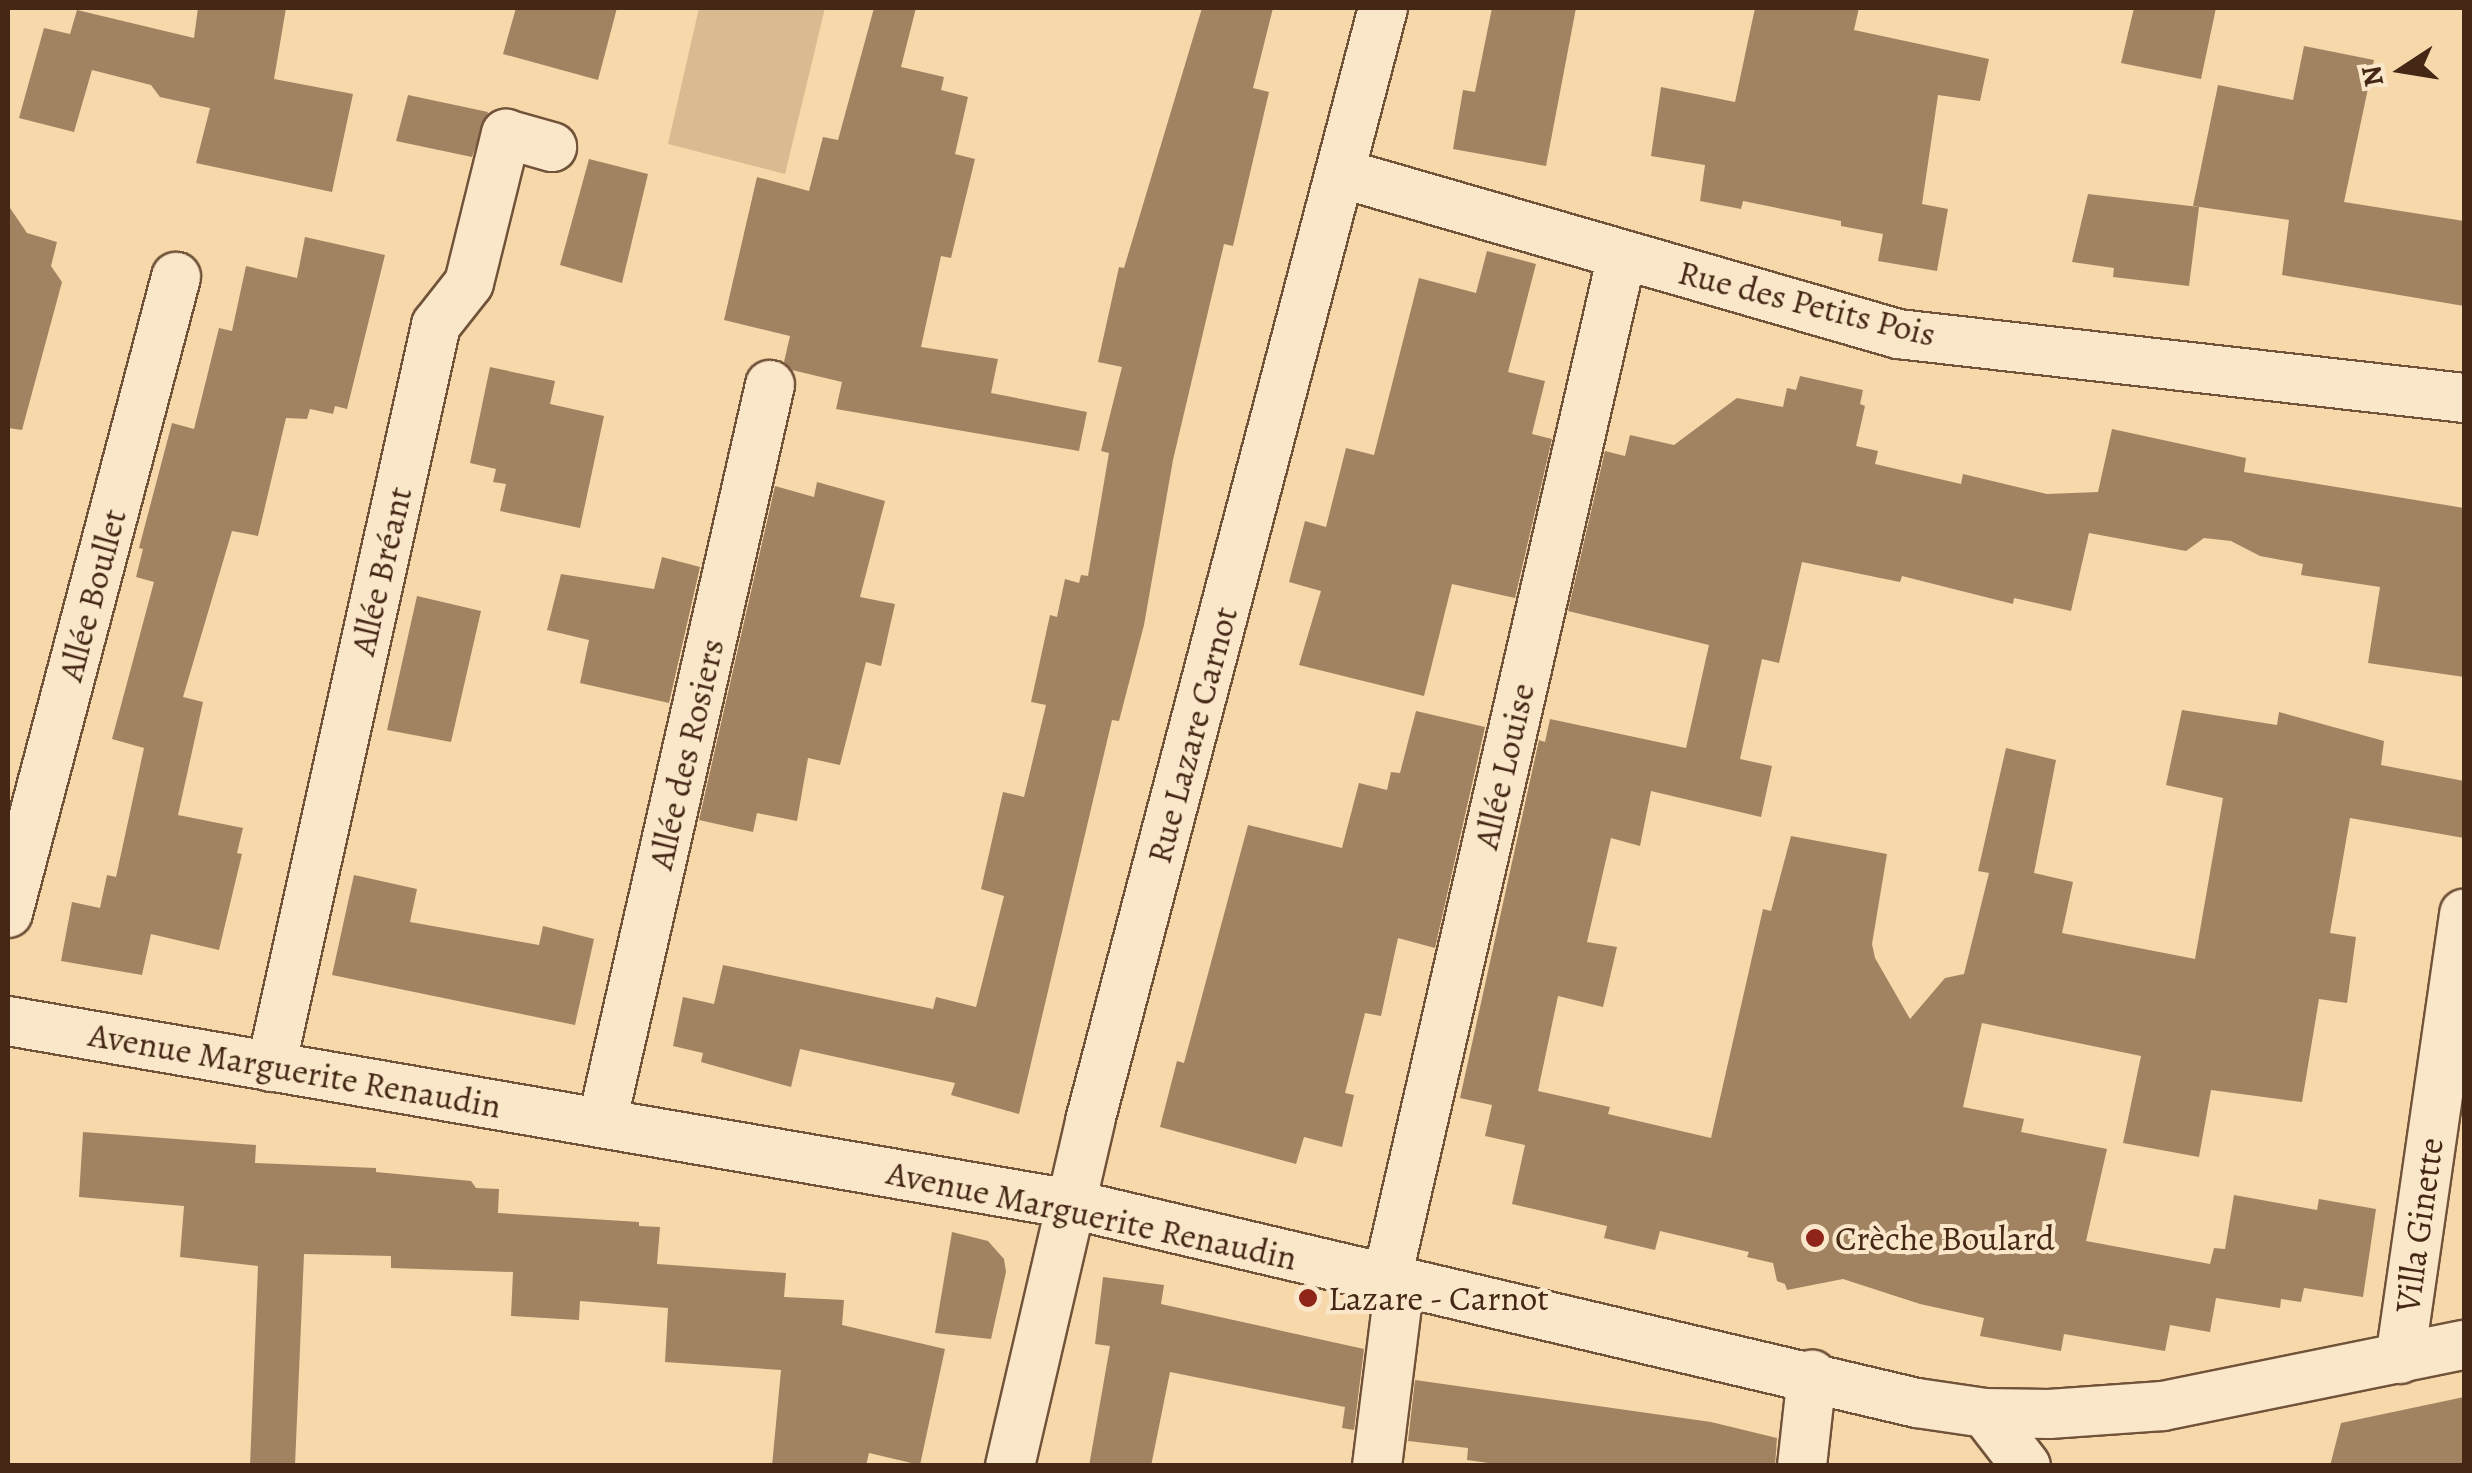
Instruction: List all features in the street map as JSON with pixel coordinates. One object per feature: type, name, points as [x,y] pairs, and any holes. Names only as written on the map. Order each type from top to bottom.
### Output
[{"type":"street","name":"Rue Lazare Carnot","points":[[1010,1466],[1071,1204],[1384,8]]},
{"type":"street","name":"Allée Bréant","points":[[271,1067],[436,325],[470,283],[506,134],[552,146]]},
{"type":"street","name":"Rue des Petits Pois","points":[[1340,173],[1898,334],[2464,398]]},
{"type":"street","name":"Allée Louise","points":[[1377,1466],[1394,1280],[1622,255]]},
{"type":"street","name":"Allée Boullet","points":[[8,913],[176,277]]},
{"type":"street","name":"Allée des Rosiers","points":[[602,1123],[770,385]]},
{"type":"street","name":"Villa Ginette","points":[[2400,1358],[2464,914]]},
{"type":"street","name":"Avenue Marguerite Renaudin","points":[[8,1021],[1071,1204],[1812,1375],[1917,1403],[1985,1413],[2049,1414],[2163,1406],[2464,1345]]},
{"type":"street","points":[[1802,1466],[1812,1375]]},
{"type":"street","points":[[1985,1413],[2026,1466]]},
{"type":"shaded area","points":[[699,8],[825,8],[785,174],[668,144]]},
{"type":"building","points":[[198,8],[286,8],[274,79],[353,94],[332,192],[196,163],[210,108],[160,97],[151,85],[92,70],[74,132],[19,118],[44,28],[70,34],[77,10],[194,38]]},
{"type":"building","points":[[516,8],[617,8],[598,80],[503,54]]},
{"type":"building","points":[[874,8],[916,8],[901,67],[944,77],[941,90],[968,97],[955,154],[975,159],[951,258],[941,256],[921,347],[998,359],[991,393],[1087,412],[1079,451],[836,409],[842,382],[792,370],[784,362],[790,336],[724,320],[757,177],[809,191],[823,137],[838,140]]},
{"type":"building","points":[[1202,8],[1273,8],[1253,88],[1269,92],[1233,246],[1224,244],[1173,460],[1144,625],[1119,721],[1112,720],[1019,1114],[951,1095],[955,1083],[800,1049],[791,1087],[701,1062],[703,1053],[673,1046],[683,997],[714,1004],[723,965],[933,1009],[936,997],[976,1007],[1004,896],[981,889],[1003,792],[1024,797],[1046,705],[1031,702],[1050,615],[1057,617],[1065,579],[1079,583],[1081,575],[1088,576],[1109,453],[1101,451],[1122,367],[1098,362],[1119,267],[1124,268]]},
{"type":"building","points":[[1492,8],[1576,8],[1546,166],[1453,149],[1463,90],[1475,92]]},
{"type":"building","points":[[1755,8],[1859,8],[1854,30],[1989,59],[1980,101],[1938,95],[1922,204],[1948,209],[1937,271],[1878,261],[1883,234],[1841,226],[1841,221],[1743,201],[1741,209],[1700,201],[1705,165],[1651,156],[1661,87],[1735,102]]},
{"type":"building","points":[[2134,8],[2216,8],[2201,79],[2121,63]]},
{"type":"building","points":[[2304,46],[2374,60],[2344,202],[2464,221],[2464,306],[2282,275],[2289,220],[2193,206],[2218,85],[2293,100]]},
{"type":"building","points":[[408,95],[488,112],[472,157],[396,141]]},
{"type":"building","points":[[589,159],[648,174],[622,283],[560,265]]},
{"type":"building","points":[[2088,194],[2199,207],[2189,286],[2113,277],[2114,268],[2072,262]]},
{"type":"building","points":[[8,205],[27,233],[57,242],[51,266],[62,282],[22,430],[8,428]]},
{"type":"building","points":[[305,237],[385,255],[347,409],[335,406],[333,414],[310,409],[307,419],[286,418],[258,536],[232,531],[183,697],[203,702],[178,815],[243,828],[237,853],[242,854],[219,950],[151,934],[142,975],[61,961],[72,902],[100,908],[107,875],[116,877],[144,748],[112,739],[154,582],[136,577],[143,549],[139,548],[172,423],[194,429],[219,328],[232,331],[246,266],[297,278]]},
{"type":"building","points":[[1487,251],[1536,264],[1508,372],[1545,381],[1532,434],[1552,439],[1515,598],[1452,584],[1424,696],[1299,665],[1321,591],[1289,582],[1305,521],[1326,527],[1346,448],[1374,455],[1419,278],[1476,293]]},
{"type":"building","points":[[490,367],[555,381],[550,404],[604,416],[580,528],[500,511],[506,484],[493,482],[496,469],[470,463]]},
{"type":"building","points":[[1800,376],[1863,390],[1860,404],[1865,406],[1856,446],[1878,451],[1875,464],[1961,484],[1963,474],[2047,494],[2098,492],[2112,429],[2246,458],[2244,472],[2464,508],[2464,677],[2368,663],[2380,587],[2301,575],[2303,564],[2260,556],[2231,541],[2204,538],[2186,551],[2089,533],[2071,611],[2014,598],[2013,604],[1902,576],[1900,582],[1802,562],[1779,663],[1762,659],[1740,759],[1772,766],[1761,817],[1651,791],[1640,846],[1611,838],[1587,942],[1617,947],[1603,1007],[1558,996],[1538,1091],[1610,1107],[1608,1114],[1711,1138],[1763,909],[1771,911],[1791,836],[1887,854],[1872,944],[1875,958],[1910,1019],[1945,978],[1964,974],[1989,873],[1978,871],[2006,748],[2056,760],[2034,873],[2073,882],[2062,933],[2195,959],[2223,798],[2166,785],[2182,710],[2277,725],[2279,712],[2384,741],[2381,765],[2464,781],[2464,838],[2350,818],[2330,933],[2356,937],[2347,1003],[2319,999],[2302,1102],[2211,1090],[2199,1157],[2123,1143],[2141,1056],[1982,1023],[1963,1107],[2024,1119],[2021,1132],[2107,1149],[2086,1241],[2210,1264],[2214,1248],[2225,1249],[2234,1195],[2317,1210],[2319,1199],[2376,1209],[2363,1297],[2304,1288],[2301,1302],[2281,1299],[2280,1308],[2216,1298],[2210,1332],[2170,1325],[2165,1351],[2064,1334],[2061,1351],[1980,1336],[1984,1318],[1920,1304],[1843,1279],[1787,1290],[1785,1284],[1777,1281],[1773,1263],[1747,1257],[1749,1252],[1660,1231],[1655,1250],[1604,1238],[1607,1226],[1512,1204],[1525,1145],[1485,1136],[1492,1105],[1460,1098],[1539,740],[1545,742],[1550,719],[1686,748],[1709,645],[1568,611],[1605,451],[1625,456],[1630,435],[1674,445],[1737,398],[1783,407],[1787,388],[1796,390]]},
{"type":"building","points":[[817,482],[885,501],[860,597],[895,604],[881,666],[866,662],[840,765],[808,758],[797,821],[757,813],[753,832],[699,820],[775,486],[814,497]]},
{"type":"building","points":[[662,557],[700,567],[669,703],[580,683],[589,640],[547,630],[561,574],[654,589]]},
{"type":"building","points":[[417,596],[481,611],[451,742],[387,730]]},
{"type":"building","points":[[1416,711],[1485,727],[1435,948],[1398,938],[1381,1016],[1365,1013],[1345,1093],[1354,1095],[1342,1147],[1304,1137],[1296,1164],[1160,1127],[1177,1061],[1184,1063],[1248,825],[1342,848],[1359,783],[1387,790],[1391,772],[1400,773]]},
{"type":"building","points":[[354,875],[417,889],[410,922],[539,945],[543,926],[594,939],[575,1025],[332,975]]},
{"type":"building","points":[[83,1132],[256,1145],[255,1163],[376,1168],[376,1172],[471,1181],[476,1188],[499,1189],[498,1213],[639,1222],[639,1226],[660,1227],[657,1264],[786,1273],[784,1297],[844,1300],[842,1325],[945,1349],[920,1465],[869,1453],[866,1466],[772,1466],[781,1370],[665,1362],[668,1308],[580,1301],[579,1320],[511,1316],[513,1272],[391,1268],[391,1256],[304,1254],[295,1466],[250,1466],[258,1266],[180,1257],[184,1206],[79,1197]]},
{"type":"building","points":[[952,1232],[988,1241],[1004,1259],[1006,1272],[991,1339],[935,1333]]},
{"type":"building","points":[[1103,1277],[1164,1285],[1161,1304],[1364,1349],[1354,1430],[1342,1428],[1345,1407],[1170,1372],[1151,1466],[1089,1466],[1110,1346],[1095,1344]]},
{"type":"building","points":[[1415,1380],[1711,1422],[1777,1438],[1775,1466],[1510,1466],[1467,1460],[1468,1448],[1408,1441]]},
{"type":"building","points":[[2464,1397],[2464,1466],[2330,1466],[2341,1423]]},
{"type":"place","name":"Crèche Boulard","points":[[1815,1238]]},
{"type":"place","name":"Lazare - Carnot","points":[[1308,1298]]}]
